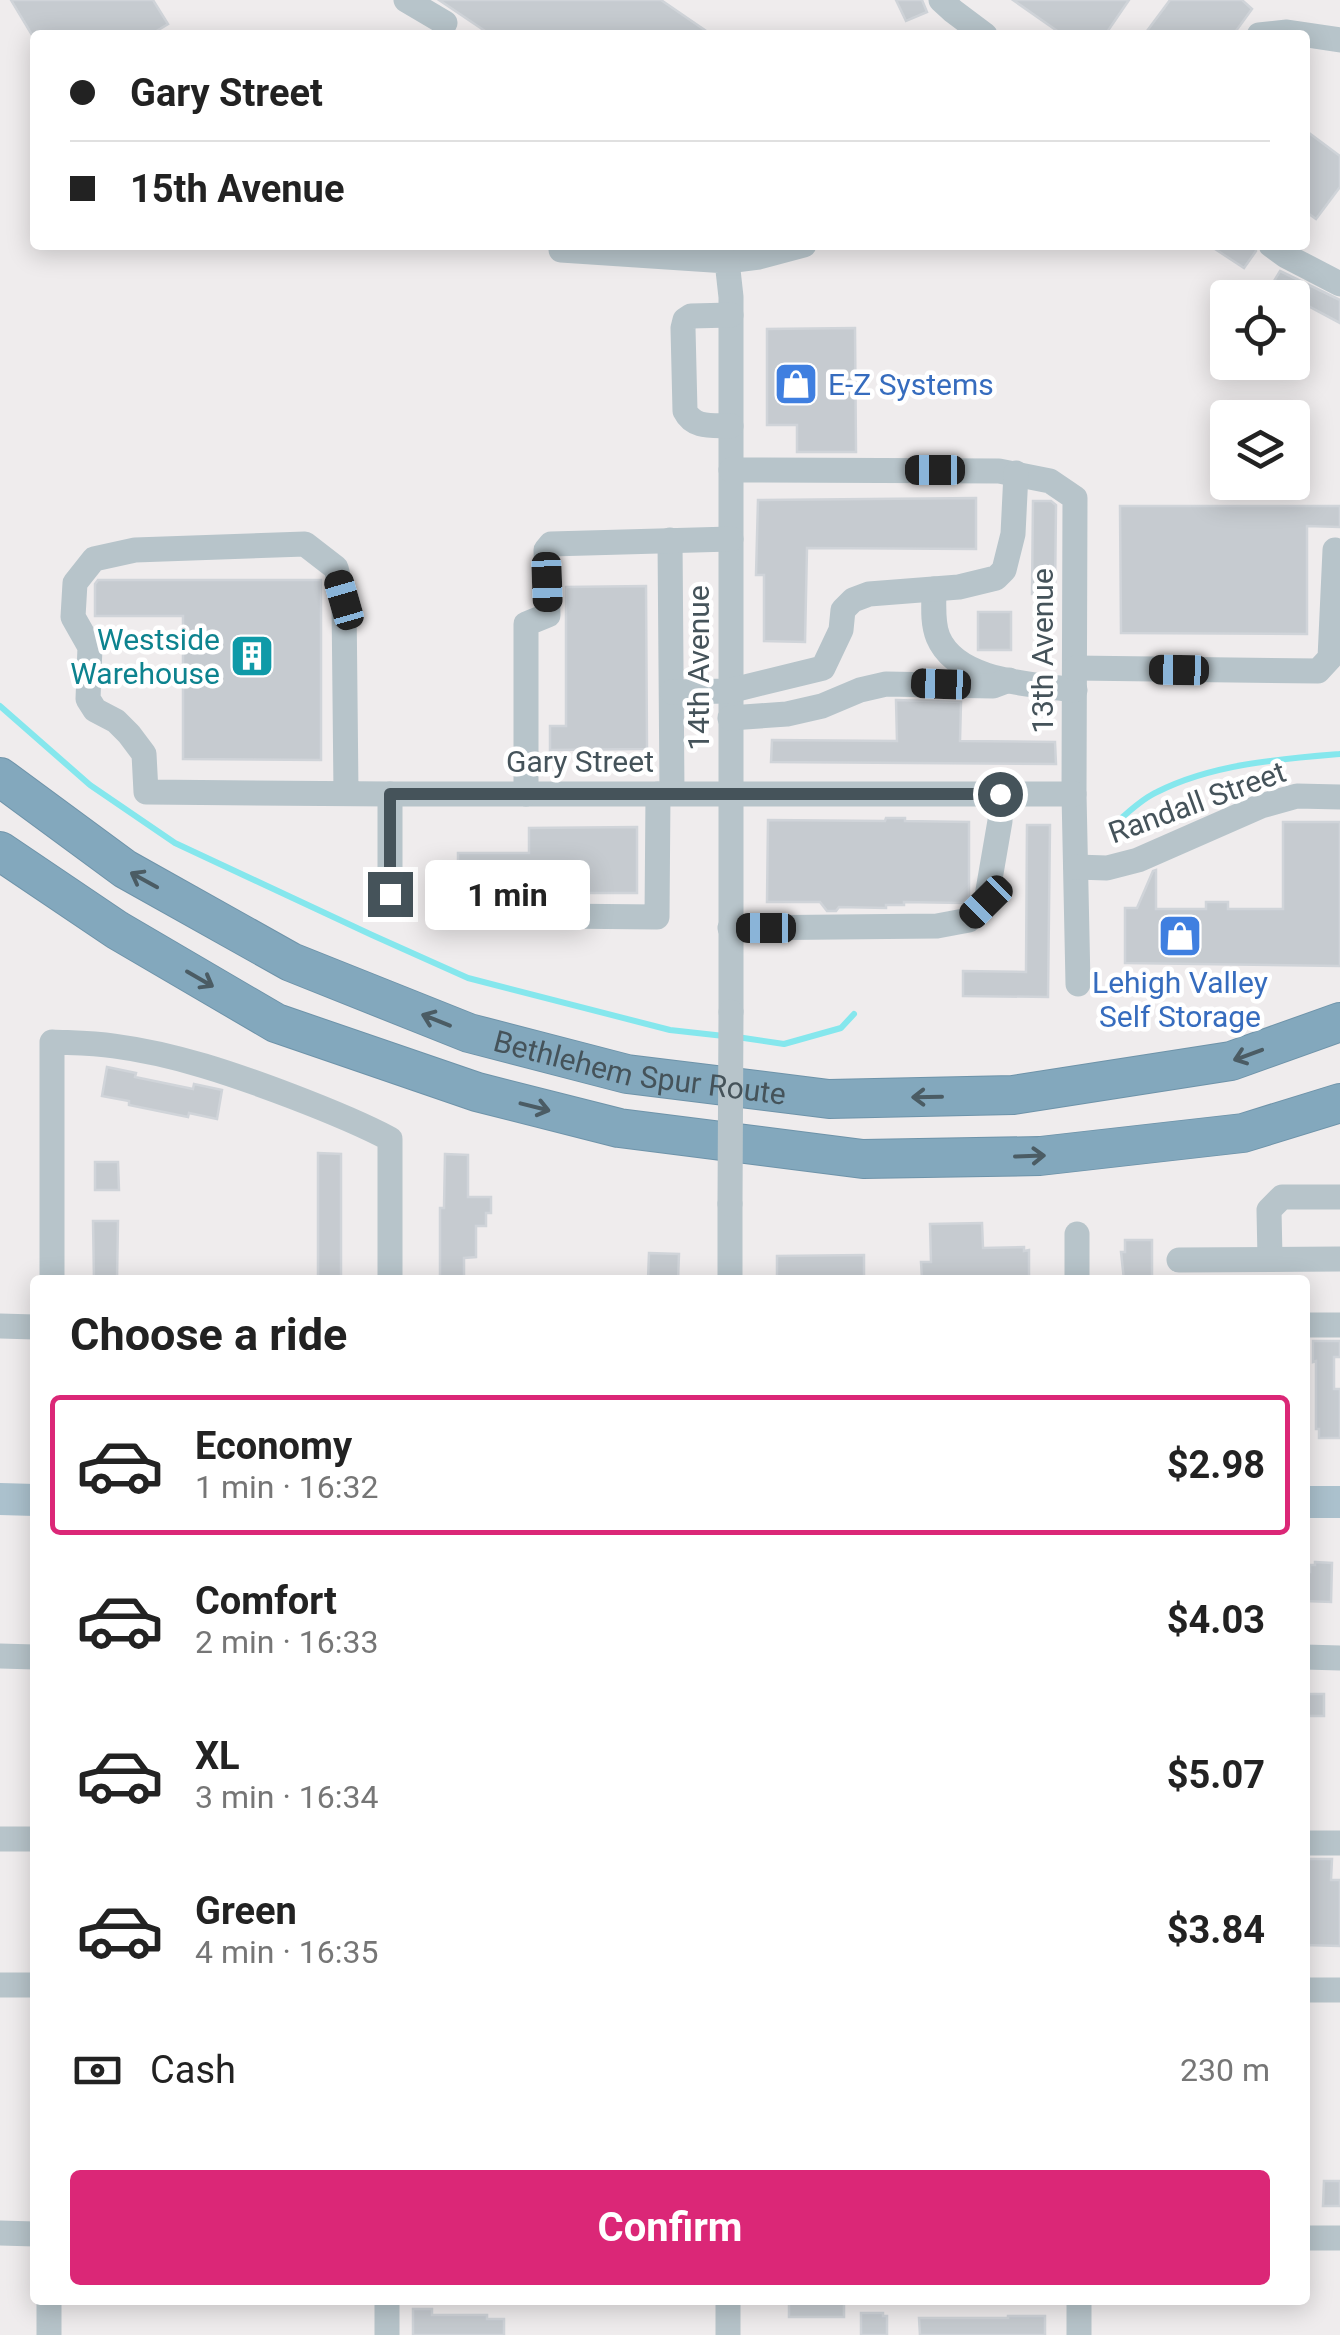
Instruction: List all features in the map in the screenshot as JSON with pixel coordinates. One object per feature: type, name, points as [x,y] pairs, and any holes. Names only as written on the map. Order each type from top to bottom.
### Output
[{"type":"highway","name":"Bethlehem Spur Route","points":[[0,777],[125,869],[290,962],[469,1033],[627,1074],[829,1099],[1013,1096],[1231,1061],[1340,1022]]},
{"type":"highway","name":"Bethlehem Spur Route","points":[[0,851],[117,930],[276,1024],[477,1092],[620,1128],[863,1159],[1040,1156],[1243,1133],[1340,1103]]},
{"type":"main road","points":[[0,1500],[30,1500]]},
{"type":"main road","points":[[1310,1502],[1340,1502]]},
{"type":"street","points":[[406,0],[447,30]]},
{"type":"street","points":[[942,0],[978,30]]},
{"type":"street","points":[[1310,35],[1340,40]]},
{"type":"street","points":[[560,250],[760,256],[784,250]]},
{"type":"street","points":[[1278,250],[1340,284]]},
{"type":"street","name":"14th Avenue","points":[[719,253],[731,306],[730,1275]]},
{"type":"street","points":[[730,426],[696,424],[685,411],[683,328],[692,316],[731,306]]},
{"type":"street","points":[[672,692],[729,691],[823,668],[841,630],[843,610],[853,600],[868,594],[982,582],[996,578],[1004,570],[1013,534],[1016,473],[730,470]]},
{"type":"street","name":"13th Avenue","points":[[1016,473],[1050,481],[1076,498],[1074,794],[1078,984]]},
{"type":"street","points":[[526,794],[526,624],[548,614],[546,550],[551,544],[730,539]]},
{"type":"street","points":[[556,916],[656,918],[672,692],[670,540]]},
{"type":"street","name":"Gary Street","points":[[346,793],[344,600],[336,568],[306,544],[135,550],[94,559],[75,583],[73,617],[90,647],[88,698],[95,710],[129,734],[144,754],[146,792],[390,794],[1074,794]]},
{"type":"street","points":[[934,590],[938,638],[952,656],[970,669],[992,677],[1075,679],[1318,671],[1330,658],[1335,550]]},
{"type":"street","points":[[730,718],[786,714],[886,684],[993,686],[1009,680]]},
{"type":"street","points":[[390,794],[390,894]]},
{"type":"street","points":[[730,928],[937,926],[969,920],[986,902],[1000,821],[1000,794]]},
{"type":"street","name":"Randall Street","points":[[1076,866],[1107,868],[1138,860],[1261,806],[1297,796],[1340,797]]},
{"type":"street","points":[[52,1275],[52,1042],[110,1045],[196,1063],[364,1125],[390,1140],[390,1275]]},
{"type":"street","points":[[1270,1258],[1269,1210],[1282,1197],[1340,1197]]},
{"type":"street","points":[[1077,1234],[1077,1275]]},
{"type":"street","points":[[1179,1260],[1340,1259]]},
{"type":"street","points":[[1310,1325],[1340,1325]]},
{"type":"street","points":[[0,1326],[30,1327]]},
{"type":"street","points":[[0,1656],[30,1657]]},
{"type":"street","points":[[1310,1658],[1340,1658]]},
{"type":"street","points":[[0,1839],[30,1839]]},
{"type":"street","points":[[1310,1843],[1340,1843]]},
{"type":"street","points":[[0,1985],[30,1985]]},
{"type":"street","points":[[1310,1990],[1340,1990]]},
{"type":"street","points":[[0,2234],[30,2234]]},
{"type":"street","points":[[1310,2238],[1340,2238]]},
{"type":"street","points":[[48,2335],[49,2305]]},
{"type":"street","points":[[387,2305],[387,2335]]},
{"type":"street","points":[[728,2305],[728,2335]]},
{"type":"street","points":[[1078,2335],[1079,2305]]},
{"type":"building","points":[[11,0],[153,0],[168,24],[158,30],[30,32]]},
{"type":"building","points":[[439,0],[661,0],[705,30],[484,30]]},
{"type":"building","points":[[896,0],[922,0],[927,12],[906,21]]},
{"type":"building","points":[[1013,0],[1129,0],[1108,30],[1056,30]]},
{"type":"building","points":[[1170,0],[1242,0],[1252,9],[1237,30],[1148,30]]},
{"type":"building","points":[[1310,134],[1340,156],[1340,187],[1316,219],[1310,215]]},
{"type":"building","points":[[1217,250],[1256,250],[1244,268]]},
{"type":"building","points":[[1280,271],[1299,280],[1275,280]]},
{"type":"building","points":[[1310,286],[1340,300],[1340,323],[1310,307]]},
{"type":"building","points":[[855,328],[856,452],[797,452],[797,425],[767,425],[767,329]]},
{"type":"building","points":[[976,498],[976,549],[807,548],[805,642],[764,641],[764,575],[756,575],[758,500]]},
{"type":"building","points":[[1033,501],[1051,501],[1056,505],[1055,594],[1032,594]]},
{"type":"building","points":[[1120,506],[1340,506],[1340,527],[1307,526],[1307,634],[1121,633]]},
{"type":"building","name":"Westside Warehouse","points":[[98,580],[321,580],[321,760],[183,759],[183,616],[95,616]]},
{"type":"building","points":[[646,586],[647,749],[550,750],[550,726],[566,726],[566,587]]},
{"type":"building","points":[[978,612],[1011,612],[1011,650],[978,650]]},
{"type":"building","points":[[896,700],[961,702],[960,741],[1055,742],[1056,764],[771,762],[772,740],[897,741]]},
{"type":"building","points":[[886,818],[969,822],[969,897],[963,903],[904,902],[886,908],[839,907],[827,911],[820,902],[767,902],[768,820]]},
{"type":"building","points":[[1283,822],[1340,822],[1340,966],[1125,963],[1125,908],[1137,908],[1153,871],[1156,870],[1156,909],[1206,909],[1206,902],[1228,902],[1228,909],[1283,909]]},
{"type":"building","points":[[1027,825],[1050,825],[1048,997],[963,996],[963,971],[1026,972]]},
{"type":"building","points":[[637,827],[637,893],[531,893],[531,918],[440,918],[440,882],[458,882],[458,853],[529,853],[529,828]]},
{"type":"building","points":[[107,1067],[193,1089],[194,1084],[222,1090],[217,1119],[189,1113],[188,1117],[102,1096]]},
{"type":"building","points":[[318,1153],[341,1154],[341,1275],[318,1275]]},
{"type":"building","points":[[445,1154],[468,1155],[468,1197],[491,1197],[491,1213],[486,1213],[486,1226],[476,1226],[476,1257],[464,1258],[464,1275],[440,1275],[440,1208],[444,1208]]},
{"type":"building","points":[[95,1162],[118,1162],[119,1190],[95,1190]]},
{"type":"building","points":[[93,1221],[118,1221],[117,1275],[94,1275]]},
{"type":"building","points":[[982,1223],[983,1248],[1029,1250],[1029,1275],[922,1275],[921,1262],[931,1262],[930,1224]]},
{"type":"building","points":[[1125,1240],[1152,1240],[1152,1275],[1123,1275],[1121,1252],[1125,1252]]},
{"type":"building","points":[[649,1253],[679,1254],[678,1275],[648,1275]]},
{"type":"building","points":[[864,1255],[864,1275],[777,1275],[777,1256]]},
{"type":"building","points":[[1313,1341],[1340,1341],[1340,1357],[1334,1357],[1334,1389],[1340,1389],[1340,1438],[1319,1438],[1316,1429]]},
{"type":"building","points":[[1332,1563],[1331,1602],[1310,1601],[1310,1565]]},
{"type":"building","points":[[1310,1694],[1324,1694],[1324,1716],[1310,1716]]},
{"type":"building","points":[[1310,1859],[1332,1859],[1331,1880],[1340,1880],[1340,1946],[1310,1945]]},
{"type":"building","points":[[1324,2181],[1340,2181],[1340,2206],[1323,2206]]},
{"type":"building","points":[[789,2305],[844,2305],[844,2317],[789,2317]]},
{"type":"building","points":[[413,2309],[432,2309],[432,2315],[487,2315],[487,2319],[504,2319],[504,2335],[413,2335]]},
{"type":"building","points":[[861,2313],[887,2316],[887,2335],[861,2335]]},
{"type":"building","points":[[1045,2316],[1045,2335],[920,2335],[919,2318]]},
{"type":"waterway","points":[[0,706],[90,785],[175,843],[372,935],[468,978],[670,1030],[724,1036]]},
{"type":"waterway","points":[[1113,825],[1151,795],[1200,775],[1270,761],[1340,754]]},
{"type":"waterway","points":[[737,1037],[784,1044],[841,1028],[854,1014]]},
{"type":"place","name":"E-Z Systems","points":[[796,384]]},
{"type":"place","name":"Westside Warehouse","points":[[252,656]]},
{"type":"place","name":"Lehigh Valley Self Storage","points":[[1180,936]]},
{"type":"route","points":[[390,894],[390,794],[1000,794]]}]
